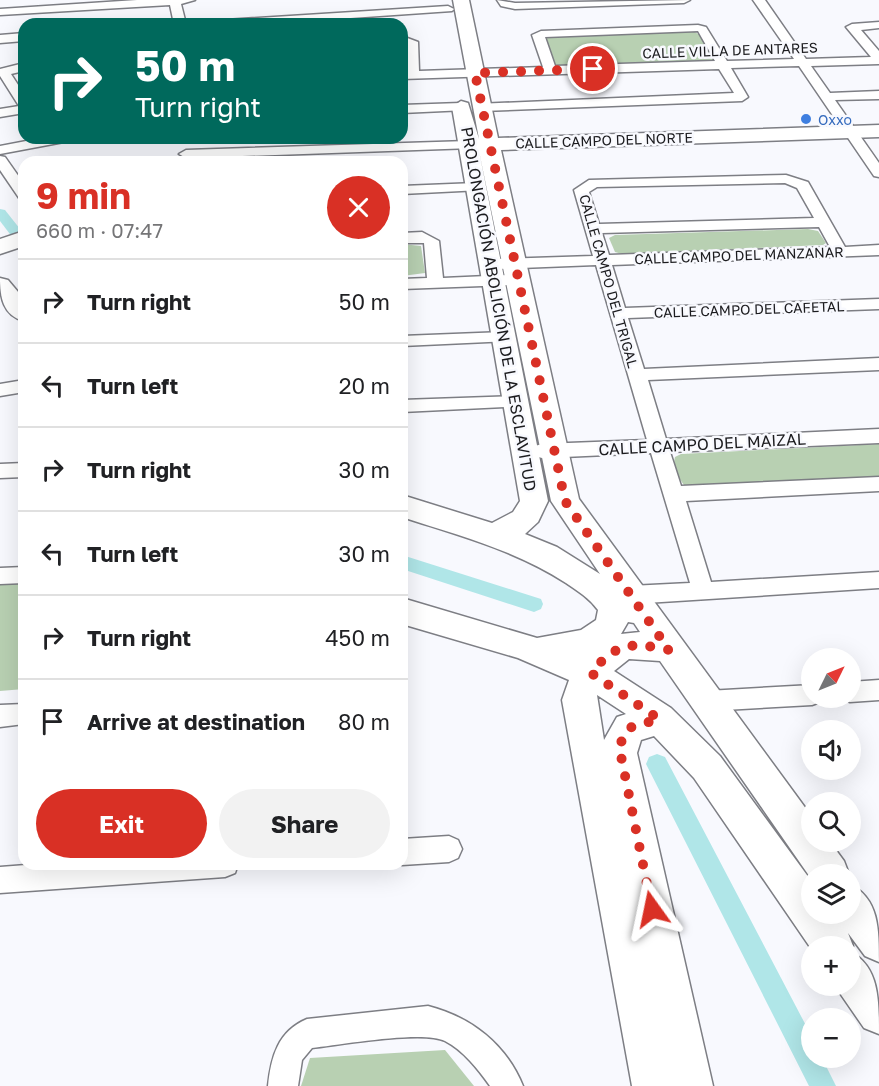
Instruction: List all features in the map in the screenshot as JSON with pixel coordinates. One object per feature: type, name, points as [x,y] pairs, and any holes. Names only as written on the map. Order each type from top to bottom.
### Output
[{"type":"main road","name":"PROLONGACIÓN ABOLICIÓN DE LA ESCLAVITUD","points":[[452,3],[479,145],[516,272],[539,452],[531,513],[524,521],[492,535]]},
{"type":"main road","name":"CALLE CAMPO DEL NORTE","points":[[479,145],[879,131]]},
{"type":"main road","name":"PROLONGACIÓN ABOLICIÓN DE LA ESCLAVITUD","points":[[479,145],[476,187],[516,402],[539,452],[565,501],[823,864]]},
{"type":"main road","points":[[0,285],[18,307]]},
{"type":"main road","points":[[408,508],[546,555],[599,587],[650,623]]},
{"type":"main road","points":[[540,651],[585,642],[603,635],[612,626],[614,608],[599,587]]},
{"type":"main road","points":[[408,613],[540,651],[591,673],[659,719],[688,744],[707,767],[826,936]]},
{"type":"main road","points":[[654,1086],[579,700],[581,688],[608,654],[627,645],[669,650]]},
{"type":"main road","points":[[659,719],[629,728],[619,746],[619,753],[690,1086]]},
{"type":"main road","points":[[861,918],[879,942]]},
{"type":"main road","points":[[861,988],[879,1013]]},
{"type":"street","points":[[175,0],[179,18]]},
{"type":"street","points":[[0,12],[189,0]]},
{"type":"street","points":[[503,0],[505,4],[515,6],[684,0]]},
{"type":"street","points":[[759,0],[879,172]]},
{"type":"street","points":[[279,18],[452,3]]},
{"type":"street","points":[[879,25],[852,27],[879,59]]},
{"type":"street","points":[[408,109],[741,98],[702,29],[698,28],[541,34],[538,35],[549,70]]},
{"type":"street","points":[[0,39],[18,38]]},
{"type":"street","points":[[408,41],[412,42],[408,68]]},
{"type":"street","name":"CALLE VILLA DE ANTARES","points":[[408,75],[879,59]]},
{"type":"street","points":[[18,68],[4,72],[18,94]]},
{"type":"street","points":[[826,97],[879,95]]},
{"type":"street","points":[[0,113],[18,110]]},
{"type":"street","points":[[0,150],[32,144]]},
{"type":"street","name":"CALLE CAMPO DEL NORTE","points":[[228,156],[479,145]]},
{"type":"street","points":[[0,160],[18,186]]},
{"type":"street","name":"CALLE CAMPO DEL TRIGAL","points":[[703,591],[582,188],[594,183],[786,179],[803,186],[840,251]]},
{"type":"street","points":[[408,190],[476,187]]},
{"type":"street","points":[[593,229],[824,222]]},
{"type":"street","points":[[408,238],[422,237],[431,241],[436,283]]},
{"type":"street","name":"CALLE CAMPO DEL MANZANAR","points":[[408,284],[436,283],[492,272],[516,272],[602,260],[879,250]]},
{"type":"street","name":"CALLE CAMPO DEL CAFETAL","points":[[618,313],[879,304]]},
{"type":"street","points":[[408,341],[504,338]]},
{"type":"street","points":[[637,375],[879,364]]},
{"type":"street","points":[[0,390],[18,387]]},
{"type":"street","points":[[408,406],[516,402]]},
{"type":"street","name":"CALLE CAMPO DEL MAIZAL","points":[[539,452],[879,436]]},
{"type":"street","points":[[0,471],[18,470]]},
{"type":"street","points":[[673,494],[879,484]]},
{"type":"street","points":[[0,576],[18,575]]},
{"type":"street","points":[[630,595],[879,580]]},
{"type":"street","points":[[861,691],[879,690]]},
{"type":"street","points":[[701,694],[801,695]]},
{"type":"street","points":[[0,716],[18,714]]},
{"type":"street","points":[[408,852],[449,849]]},
{"type":"street","points":[[0,880],[141,870]]},
{"type":"street","points":[[283,1086],[285,1057],[292,1046],[307,1034],[428,1021],[448,1025],[466,1035],[508,1086]]},
{"type":"green space","points":[[692,31],[705,37],[716,60],[713,62],[555,66],[545,40],[547,36]]},
{"type":"green space","points":[[808,229],[818,231],[826,243],[823,245],[622,254],[615,252],[609,238],[615,235]]},
{"type":"green space","points":[[408,245],[421,246],[425,273],[408,275]]},
{"type":"green space","points":[[879,444],[879,478],[685,486],[674,465],[675,457],[681,454]]},
{"type":"green space","points":[[0,584],[18,584],[18,690],[0,691]]},
{"type":"green space","points":[[445,1050],[474,1086],[301,1086],[310,1058]]},
{"type":"waterway","points":[[0,213],[18,236]]},
{"type":"waterway","points":[[408,564],[534,604]]},
{"type":"waterway","points":[[657,764],[823,1086]]},
{"type":"place","name":"Oxxo","points":[[806,119]]},
{"type":"route","points":[[593,69],[475,73],[565,501],[669,650],[646,645],[627,645],[608,654],[591,673],[659,719],[629,728],[619,746],[652,909]]}]
